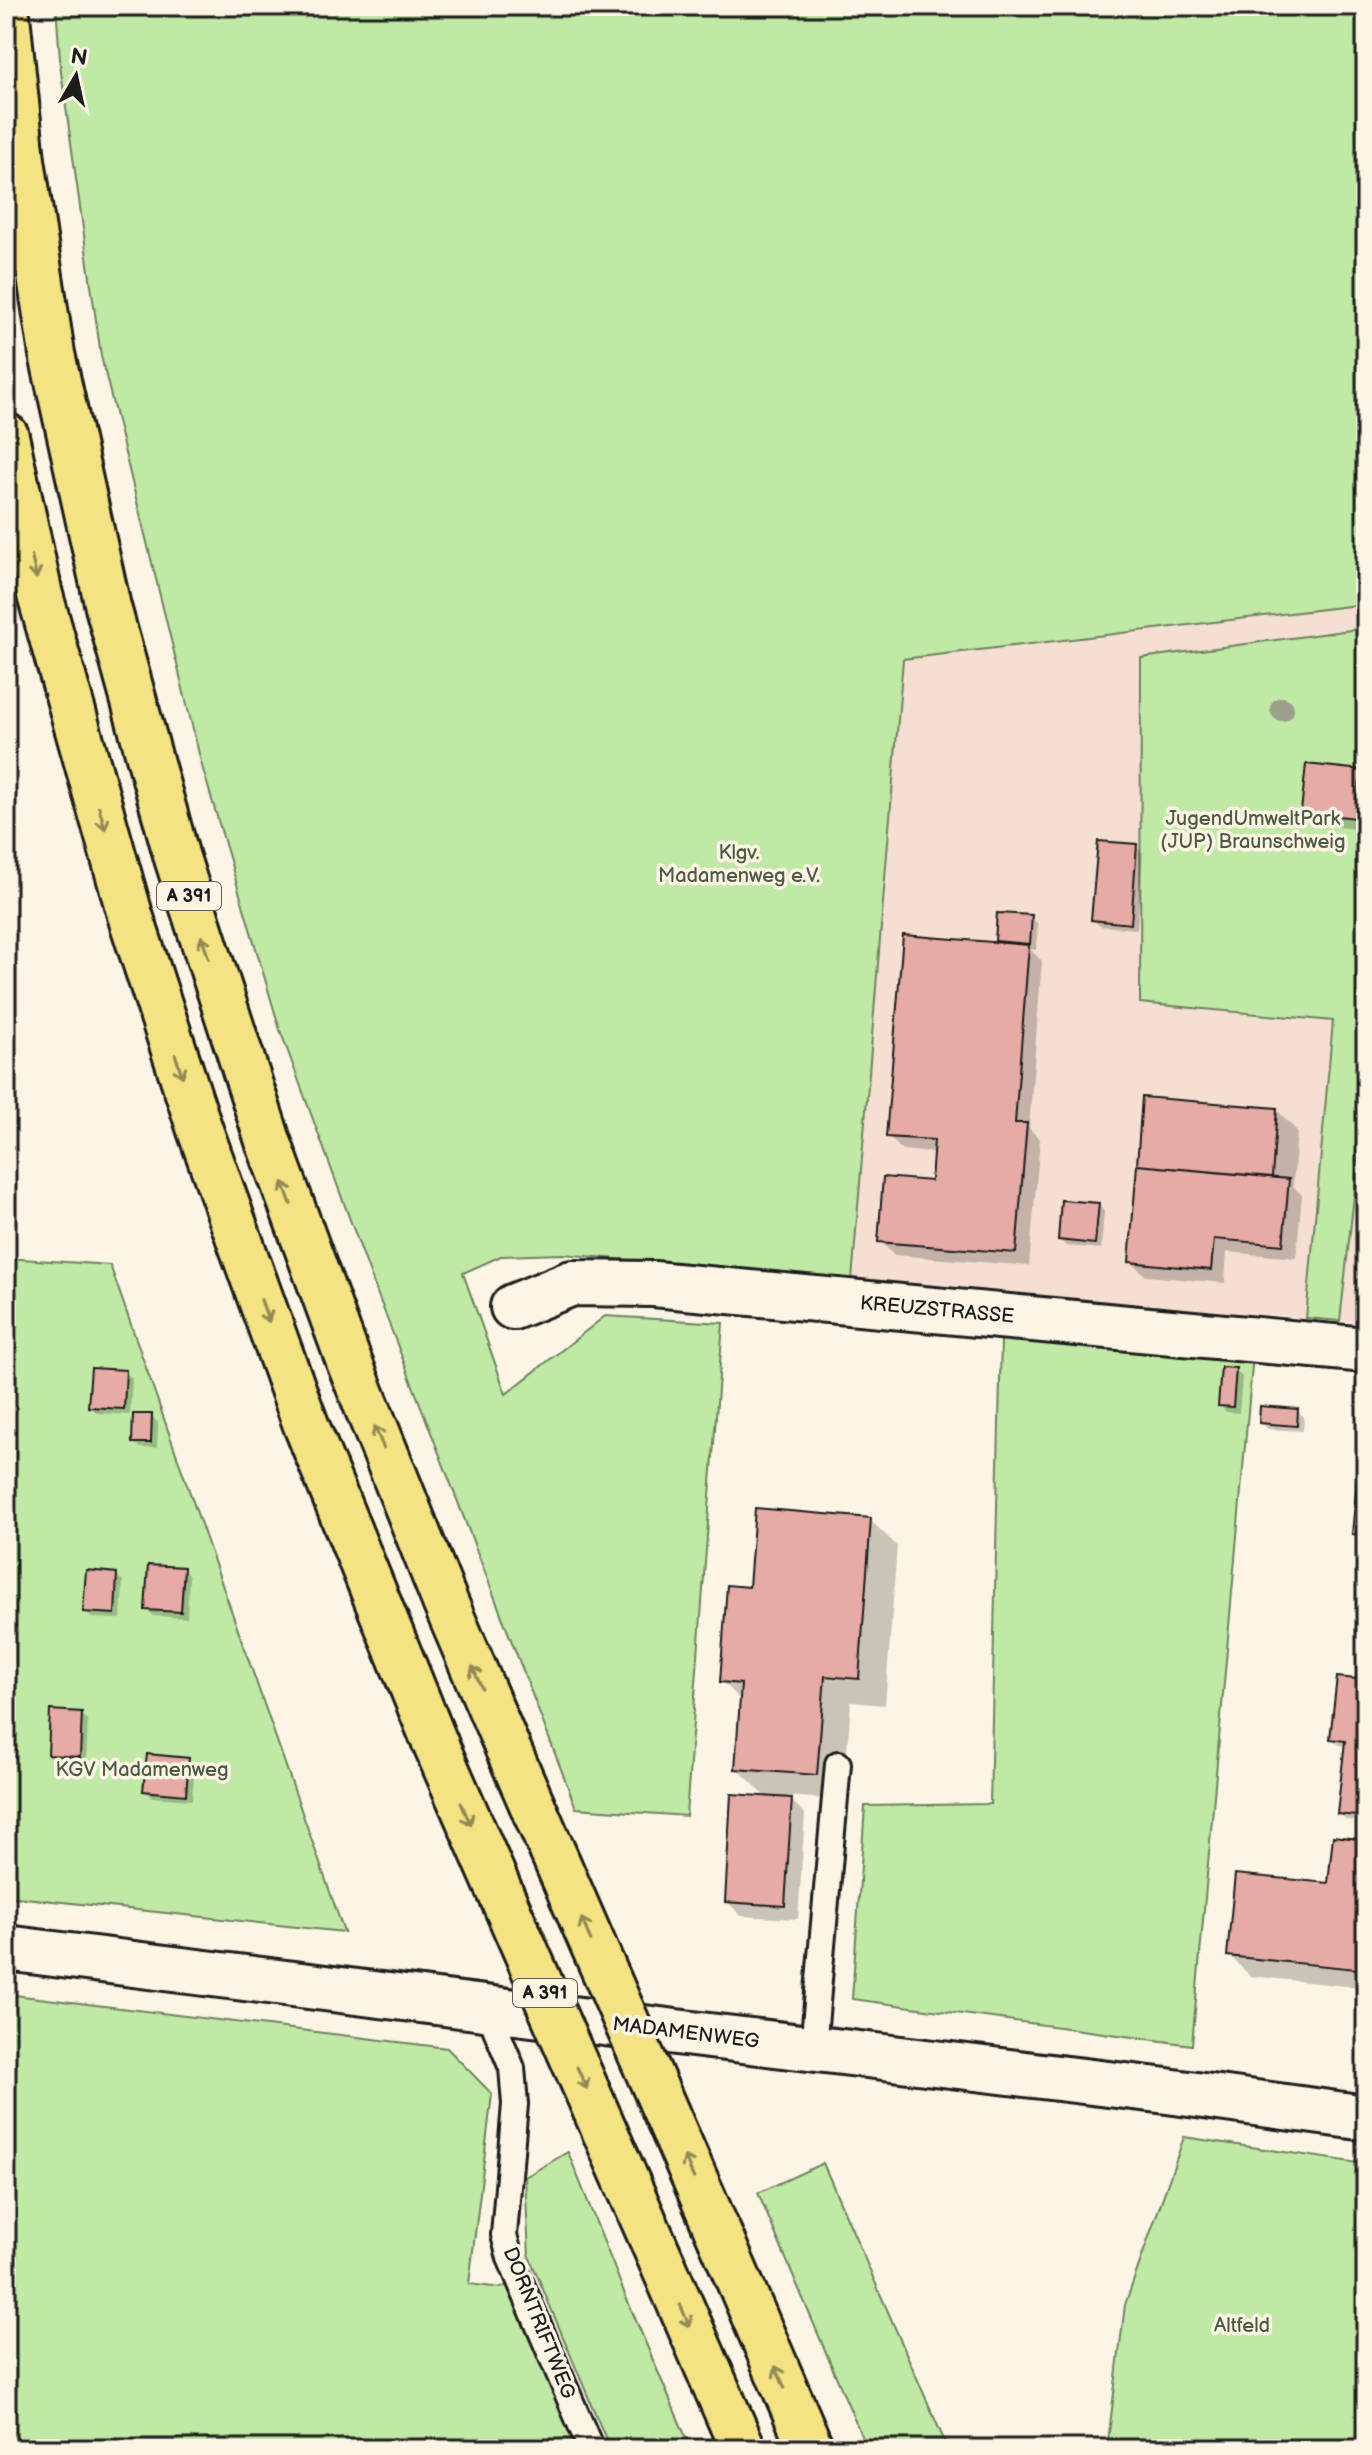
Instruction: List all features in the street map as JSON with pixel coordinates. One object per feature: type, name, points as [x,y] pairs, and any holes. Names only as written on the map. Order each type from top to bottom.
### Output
[{"type":"highway","name":"A 391","points":[[6,6],[22,160],[52,354],[108,607],[177,858],[268,1141],[348,1359],[446,1604],[811,2449]]},
{"type":"highway","name":"A 391","points":[[6,436],[49,626],[130,915],[200,1130],[306,1425],[435,1743],[743,2449]]},
{"type":"street","name":"KREUZSTRASSE","points":[[513,1307],[572,1283],[654,1284],[1366,1350]]},
{"type":"street","name":"MADAMENWEG","points":[[6,1948],[1366,2118]]},
{"type":"lane","points":[[813,2048],[838,1764]]},
{"type":"lane","name":"DORNTRIFTWEG","points":[[487,2008],[512,2068],[515,2104],[504,2235],[510,2258],[591,2449]]},
{"type":"shaded area","points":[[1366,604],[1366,1323],[852,1280],[903,659]]},
{"type":"green space","name":"Klgv. Madamenweg e.V.","points":[[56,6],[1366,6],[1366,604],[903,659],[852,1280],[563,1254],[501,1256],[463,1273],[506,1394],[605,1316],[723,1323],[686,1816],[576,1808],[376,1290],[280,1030],[202,766],[101,356],[61,72]]},
{"type":"green space","name":"JugendUmweltPark (JUP) Braunschweig","points":[[1366,628],[1366,1089],[1340,1321],[1306,1318],[1333,1021],[1140,1003],[1141,658]]},
{"type":"green space","name":"KGV Madamenweg","points":[[6,1258],[110,1265],[344,1932],[6,1896]]},
{"type":"green space","points":[[1001,1338],[1253,1355],[1192,2045],[852,1999],[865,1806],[990,1804]]},
{"type":"green space","points":[[6,1994],[447,2048],[492,2094],[469,2284],[501,2288],[509,2284],[577,2449],[6,2449]]},
{"type":"green space","name":"Altfeld","points":[[1184,2137],[1366,2164],[1366,2289],[1359,2346],[1366,2348],[1366,2449],[1107,2449],[1125,2305]]},
{"type":"green space","points":[[568,2152],[691,2449],[610,2449],[529,2256],[525,2177]]},
{"type":"green space","points":[[823,2163],[948,2449],[867,2449],[758,2193]]},
{"type":"building","points":[[1306,764],[1361,770],[1356,818],[1301,812]]},
{"type":"building","points":[[1098,841],[1137,844],[1131,924],[1091,920]]},
{"type":"building","points":[[997,913],[1032,915],[1030,944],[995,941]]},
{"type":"building","points":[[903,935],[1029,945],[1015,1123],[1027,1123],[1016,1253],[878,1242],[883,1177],[931,1181],[934,1140],[886,1137]]},
{"type":"building","points":[[1142,1097],[1277,1108],[1272,1177],[1137,1165]]},
{"type":"building","points":[[1137,1165],[1289,1179],[1283,1245],[1214,1239],[1211,1270],[1129,1262]]},
{"type":"building","points":[[1061,1200],[1099,1203],[1095,1244],[1058,1240]]},
{"type":"building","points":[[1221,1367],[1236,1368],[1233,1407],[1218,1406]]},
{"type":"building","points":[[91,1368],[126,1370],[124,1409],[88,1407]]},
{"type":"building","points":[[1260,1406],[1298,1409],[1297,1426],[1259,1423]]},
{"type":"building","points":[[133,1414],[152,1414],[151,1443],[132,1443]]},
{"type":"building","points":[[1359,1460],[1366,1461],[1366,1535],[1352,1534]]},
{"type":"building","points":[[755,1508],[871,1518],[859,1679],[825,1676],[817,1775],[735,1769],[741,1684],[720,1682],[727,1585],[749,1587]]},
{"type":"building","points":[[148,1565],[184,1567],[181,1612],[145,1610]]},
{"type":"building","points":[[86,1570],[117,1573],[115,1614],[83,1612]]},
{"type":"building","points":[[1337,1677],[1366,1680],[1366,1817],[1337,1814],[1345,1741],[1330,1739]]},
{"type":"building","points":[[50,1710],[82,1712],[80,1757],[48,1755]]},
{"type":"building","points":[[147,1754],[189,1758],[186,1795],[143,1791]]},
{"type":"building","points":[[731,1794],[792,1798],[785,1906],[725,1902]]},
{"type":"building","points":[[1333,1836],[1366,1840],[1366,1970],[1227,1956],[1235,1874],[1328,1883]]}]
